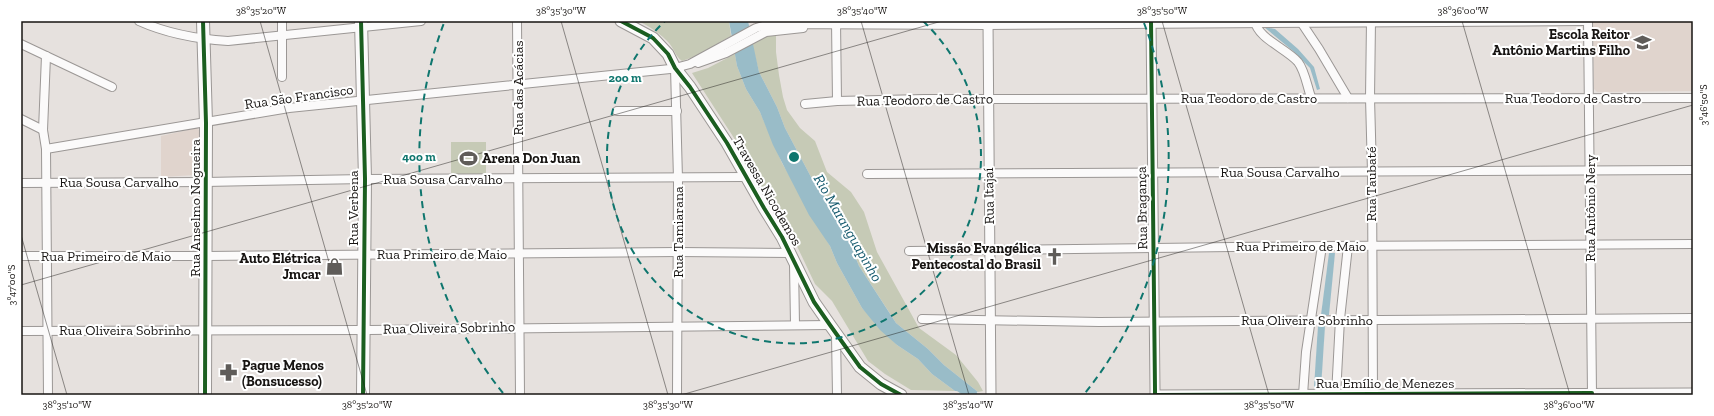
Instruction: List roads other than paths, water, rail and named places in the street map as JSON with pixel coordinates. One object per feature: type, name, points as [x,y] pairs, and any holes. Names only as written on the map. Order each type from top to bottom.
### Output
[{"type":"main road","name":"Rua Anselmo Nogueira","points":[[203,21],[206,122],[205,395]]},
{"type":"main road","name":"Travessa Nicodemos","points":[[621,21],[653,38],[668,54],[675,68],[684,77],[710,115],[792,258],[814,302],[836,335],[860,367],[869,376],[901,395]]},
{"type":"main road","name":"Rua Verbena","points":[[361,24],[365,179],[363,330],[364,395]]},
{"type":"street","points":[[139,21],[173,33],[203,40],[228,41],[282,36],[361,24],[421,21]]},
{"type":"street","points":[[282,21],[282,77]]},
{"type":"street","name":"Rua das Acácias","points":[[517,21],[519,84],[518,179],[520,395]]},
{"type":"street","points":[[757,31],[807,28],[836,23],[1584,21]]},
{"type":"street","name":"Rua Antônio Nery","points":[[1588,21],[1592,394]]},
{"type":"street","points":[[757,31],[769,22],[807,23],[819,25]]},
{"type":"street","name":"Rua Bragança","points":[[1151,22],[1155,395]]},
{"type":"street","points":[[1255,22],[1258,30],[1298,62],[1311,98]]},
{"type":"street","points":[[1301,22],[1319,48],[1348,98]]},
{"type":"street","name":"Rua Taubaté","points":[[1371,22],[1370,98],[1372,172],[1371,246],[1373,394]]},
{"type":"street","points":[[836,23],[837,101]]},
{"type":"street","name":"Rua Itajaí","points":[[988,23],[988,174],[991,395]]},
{"type":"street","name":"Rua São Francisco","points":[[46,149],[288,108],[675,68],[690,64],[724,49],[757,31]]},
{"type":"street","points":[[21,44],[112,87]]},
{"type":"street","points":[[46,56],[43,130],[46,149],[48,395]]},
{"type":"street","name":"Rua Tamiarana","points":[[675,68],[678,179],[677,395]]},
{"type":"street","name":"Rua Teodoro de Castro","points":[[805,104],[837,101],[988,99],[1693,98]]},
{"type":"street","points":[[617,111],[677,111]]},
{"type":"street","points":[[21,119],[43,130]]},
{"type":"street","name":"Rua Sousa Carvalho","points":[[867,174],[1590,172],[1693,170]]},
{"type":"street","name":"Rua Sousa Carvalho","points":[[21,183],[365,179],[746,178]]},
{"type":"street","name":"Rua Primeiro de Maio","points":[[909,251],[1154,247],[1693,244]]},
{"type":"street","points":[[1303,395],[1311,320],[1322,246]]},
{"type":"street","points":[[1336,394],[1340,319],[1348,246]]},
{"type":"street","name":"Rua Primeiro de Maio","points":[[21,256],[678,252],[792,258]]},
{"type":"street","points":[[792,258],[795,325]]},
{"type":"street","name":"Rua Oliveira Sobrinho","points":[[922,319],[1154,322],[1340,319],[1693,318]]},
{"type":"street","name":"Rua Oliveira Sobrinho","points":[[21,330],[363,330],[519,327],[830,325]]},
{"type":"street","points":[[836,335],[837,395]]},
{"type":"street","name":"Rua Emílio de Menezes","points":[[1155,395],[1693,393]]},
{"type":"water","name":"Rio Maranguapinho","points":[[729,21],[748,21],[759,72],[777,107],[785,128],[811,177],[823,193],[832,214],[846,234],[859,266],[896,323],[928,349],[944,365],[978,392],[955,391],[932,374],[918,359],[897,345],[880,330],[862,308],[837,263],[830,246],[809,215],[773,145],[760,112],[746,89],[737,66]]},
{"type":"water","points":[[1264,27],[1275,29],[1298,49],[1314,67],[1320,89],[1317,90],[1310,68],[1293,51]]},
{"type":"water","points":[[1329,253],[1335,253],[1329,315],[1321,315]]},
{"type":"water","points":[[1318,326],[1325,326],[1321,388],[1314,387]]},
{"type":"waterway","name":"Rio Maranguapinho","points":[[957,384],[972,395]]},
{"type":"place","name":"Escola Reitor Antônio Martins Filho","points":[[1643,42]]},
{"type":"place","name":"Arena Don Juan","points":[[469,158]]},
{"type":"place","name":"Missão Evangélica Pentecostal do Brasil","points":[[1054,256]]},
{"type":"place","name":"Auto Elétrica Jmcar","points":[[334,266]]},
{"type":"place","name":"Pague Menos (Bonsucesso)","points":[[229,373]]}]
